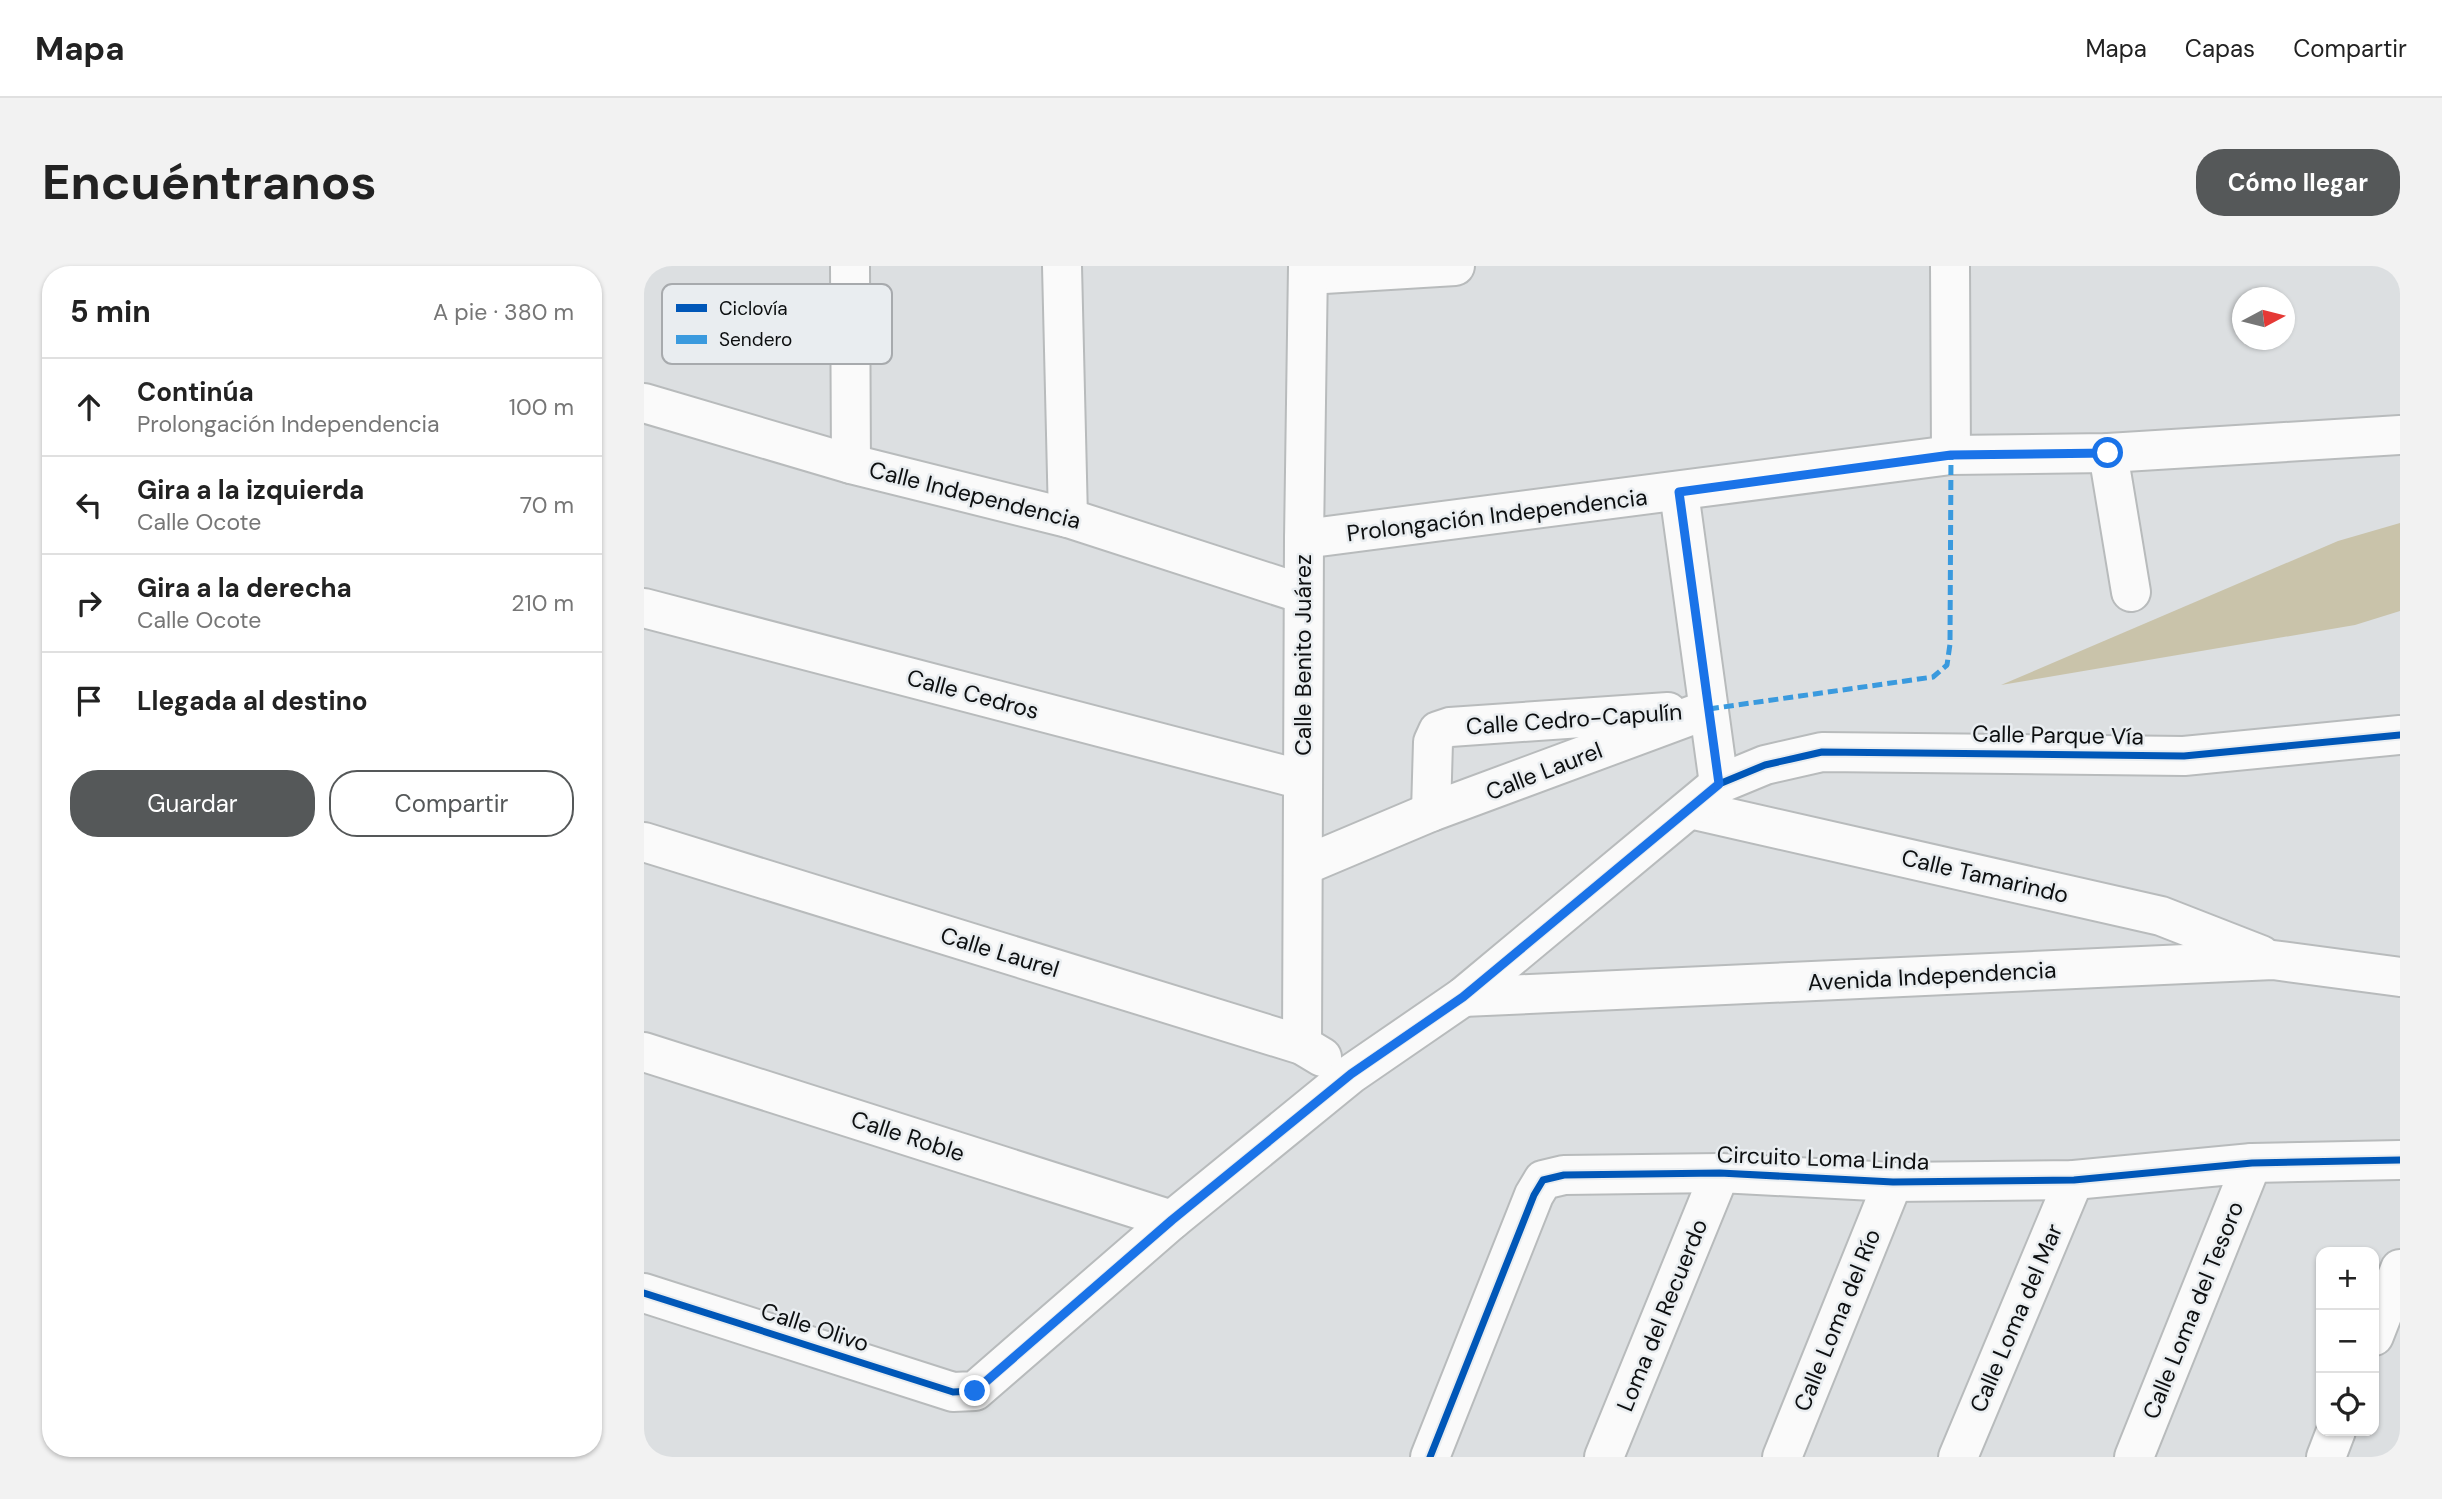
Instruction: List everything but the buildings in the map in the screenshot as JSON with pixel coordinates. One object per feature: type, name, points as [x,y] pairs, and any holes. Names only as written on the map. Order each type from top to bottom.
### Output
[{"type":"street","points":[[850,266],[850,284]]},
{"type":"street","points":[[1062,266],[1068,518]]},
{"type":"street","points":[[1308,271],[1455,266]]},
{"type":"street","points":[[1950,266],[1951,455]]},
{"type":"street","name":"Calle Benito Juárez","points":[[1302,1045],[1303,594],[1308,271]]},
{"type":"street","points":[[850,364],[851,464]]},
{"type":"street","name":"Calle Independencia","points":[[644,403],[851,464],[1068,518],[1303,594]]},
{"type":"street","name":"Prolongación Independencia","points":[[1304,539],[1951,455],[2108,453],[2400,435]]},
{"type":"street","points":[[2108,453],[2131,592]]},
{"type":"street","points":[[1679,492],[1719,784]]},
{"type":"street","name":"Calle Cedros","points":[[644,608],[1303,780]]},
{"type":"street","name":"Calle Laurel","points":[[1303,866],[1431,812],[1709,709]]},
{"type":"street","name":"Calle Cedro-Capulín","points":[[1431,812],[1433,742],[1438,731],[1450,727],[1709,709]]},
{"type":"street","name":"Calle Parque Vía","points":[[975,1391],[1172,1220],[1351,1074],[1463,997],[1719,784],[1765,765],[1822,752],[2184,755],[2400,735]]},
{"type":"street","name":"Calle Tamarindo","points":[[1690,809],[2161,916],[2273,960]]},
{"type":"street","name":"Calle Laurel","points":[[644,842],[1302,1045],[1351,1074]]},
{"type":"street","name":"Avenida Independencia","points":[[1463,997],[2273,960],[2400,977]]},
{"type":"street","name":"Calle Roble","points":[[644,1052],[1172,1220]]},
{"type":"street","name":"Circuito Loma Linda","points":[[1430,1457],[1534,1195],[1543,1181],[1564,1175],[1720,1173],[1893,1182],[2074,1180],[2252,1163],[2400,1160]]},
{"type":"street","name":"Calle Loma del Tesoro","points":[[2134,1457],[2252,1163]]},
{"type":"street","name":"Loma del Recuerdo","points":[[1604,1457],[1720,1173]]},
{"type":"street","name":"Calle Loma del Mar","points":[[1958,1457],[2074,1180]]},
{"type":"street","name":"Calle Loma del Río","points":[[1782,1457],[1893,1182]]},
{"type":"street","points":[[2379,1326],[2396,1292]]},
{"type":"street","name":"Calle Olivo","points":[[644,1293],[953,1392],[975,1391]]},
{"type":"street","points":[[2326,1457],[2334,1436]]},
{"type":"shaded area","points":[[2400,523],[2400,611],[2355,625],[2001,685],[2338,541]]},
{"type":"marked path","points":[[1709,709],[1933,677],[1947,665],[1950,644],[1951,455]]},
{"type":"cycle path","points":[[644,1293],[953,1392],[975,1391],[1172,1220],[1351,1074],[1463,997],[1719,784],[1765,765],[1822,752],[2184,756],[2400,735]]},
{"type":"cycle path","points":[[1430,1457],[1534,1195],[1543,1180],[1564,1175],[1720,1173],[1893,1182],[2074,1180],[2252,1163],[2400,1160]]},
{"type":"route","points":[[975,1391],[1172,1220],[1351,1074],[1463,997],[1719,784],[1679,492],[1951,455],[2108,453]]}]
